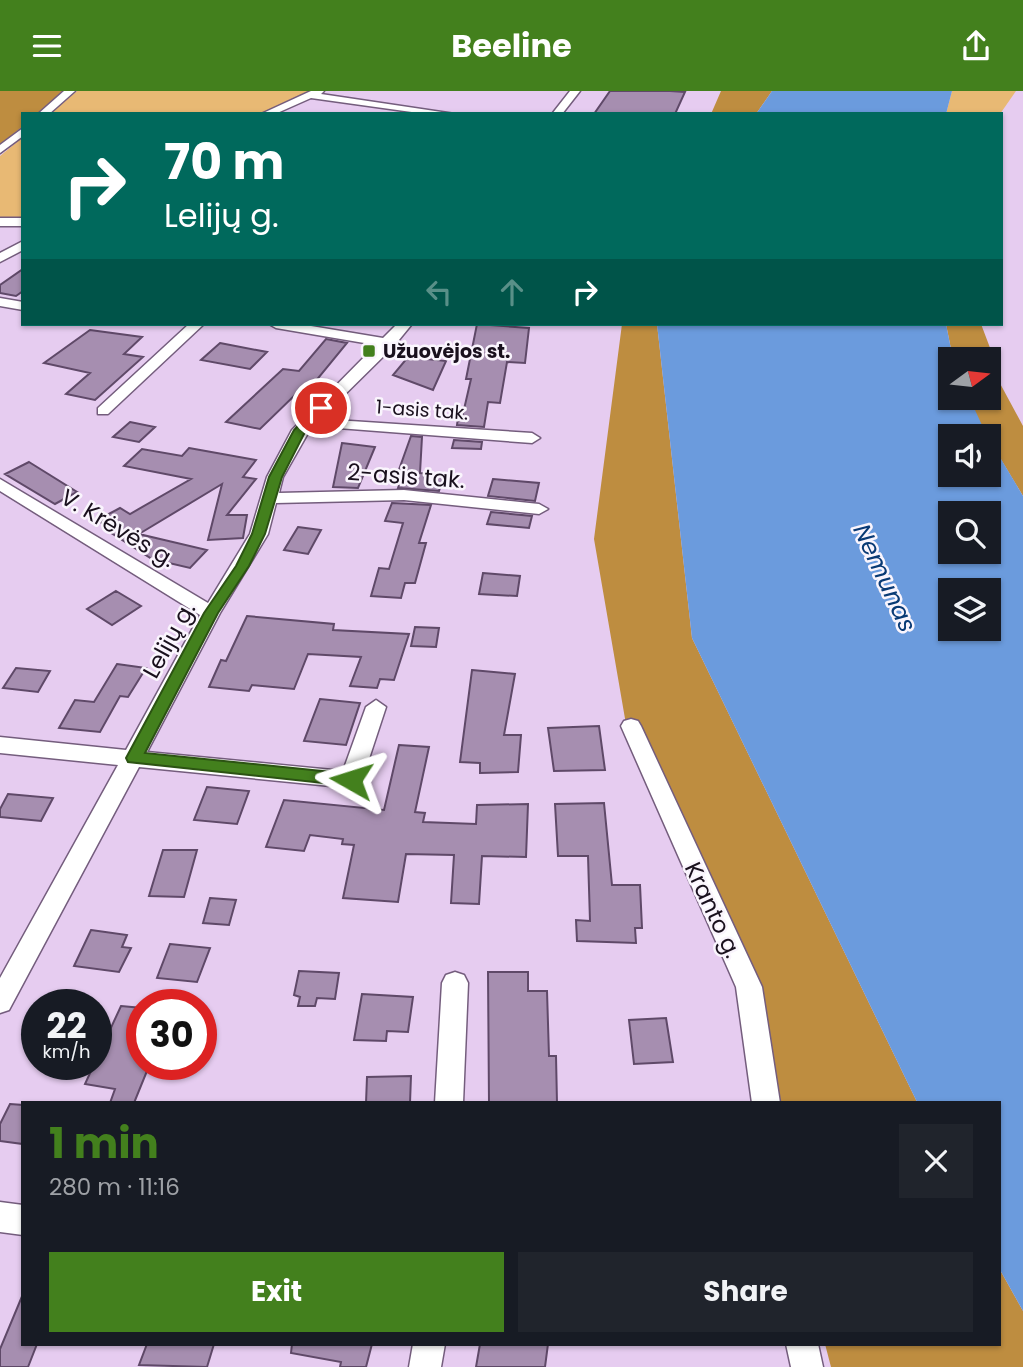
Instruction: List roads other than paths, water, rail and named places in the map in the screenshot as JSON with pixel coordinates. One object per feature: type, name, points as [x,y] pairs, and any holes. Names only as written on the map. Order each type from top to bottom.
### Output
[{"type":"street","points":[[45,112],[70,91]]},
{"type":"street","points":[[559,112],[575,91]]},
{"type":"street","points":[[271,112],[314,93],[437,112]]},
{"type":"street","points":[[0,150],[21,133]]},
{"type":"street","points":[[0,222],[21,222]]},
{"type":"street","points":[[0,258],[21,246]]},
{"type":"street","points":[[0,302],[21,306]]},
{"type":"street","points":[[103,411],[195,326]]},
{"type":"street","points":[[288,326],[388,343]]},
{"type":"street","name":"Lelijų g.","points":[[0,1002],[211,613],[259,534],[275,477],[300,430],[403,326]]},
{"type":"street","name":"1-asis tak.","points":[[309,421],[325,425],[532,438]]},
{"type":"street","name":"V. Krėvės g.","points":[[0,484],[211,613]]},
{"type":"street","name":"2-asis tak.","points":[[269,499],[404,495],[539,509]]},
{"type":"street","points":[[0,745],[351,780],[376,707]]},
{"type":"street","name":"Kranto g.","points":[[631,726],[749,987],[766,1101]]},
{"type":"street","points":[[449,1101],[455,983]]},
{"type":"street","points":[[0,1217],[21,1220]]},
{"type":"street","points":[[425,1367],[429,1346]]},
{"type":"street","points":[[802,1346],[807,1367]]},
{"type":"water","points":[[772,91],[952,91],[947,112],[757,112]]},
{"type":"water","name":"Nemunas","points":[[657,326],[946,326],[951,347],[938,347],[938,410],[975,410],[981,424],[938,424],[938,487],[1001,487],[1001,459],[1023,496],[1023,1311],[1001,1272],[1001,1101],[917,1101],[692,638]]},
{"type":"place","name":"Užuovėjos st.","points":[[369,351]]}]
